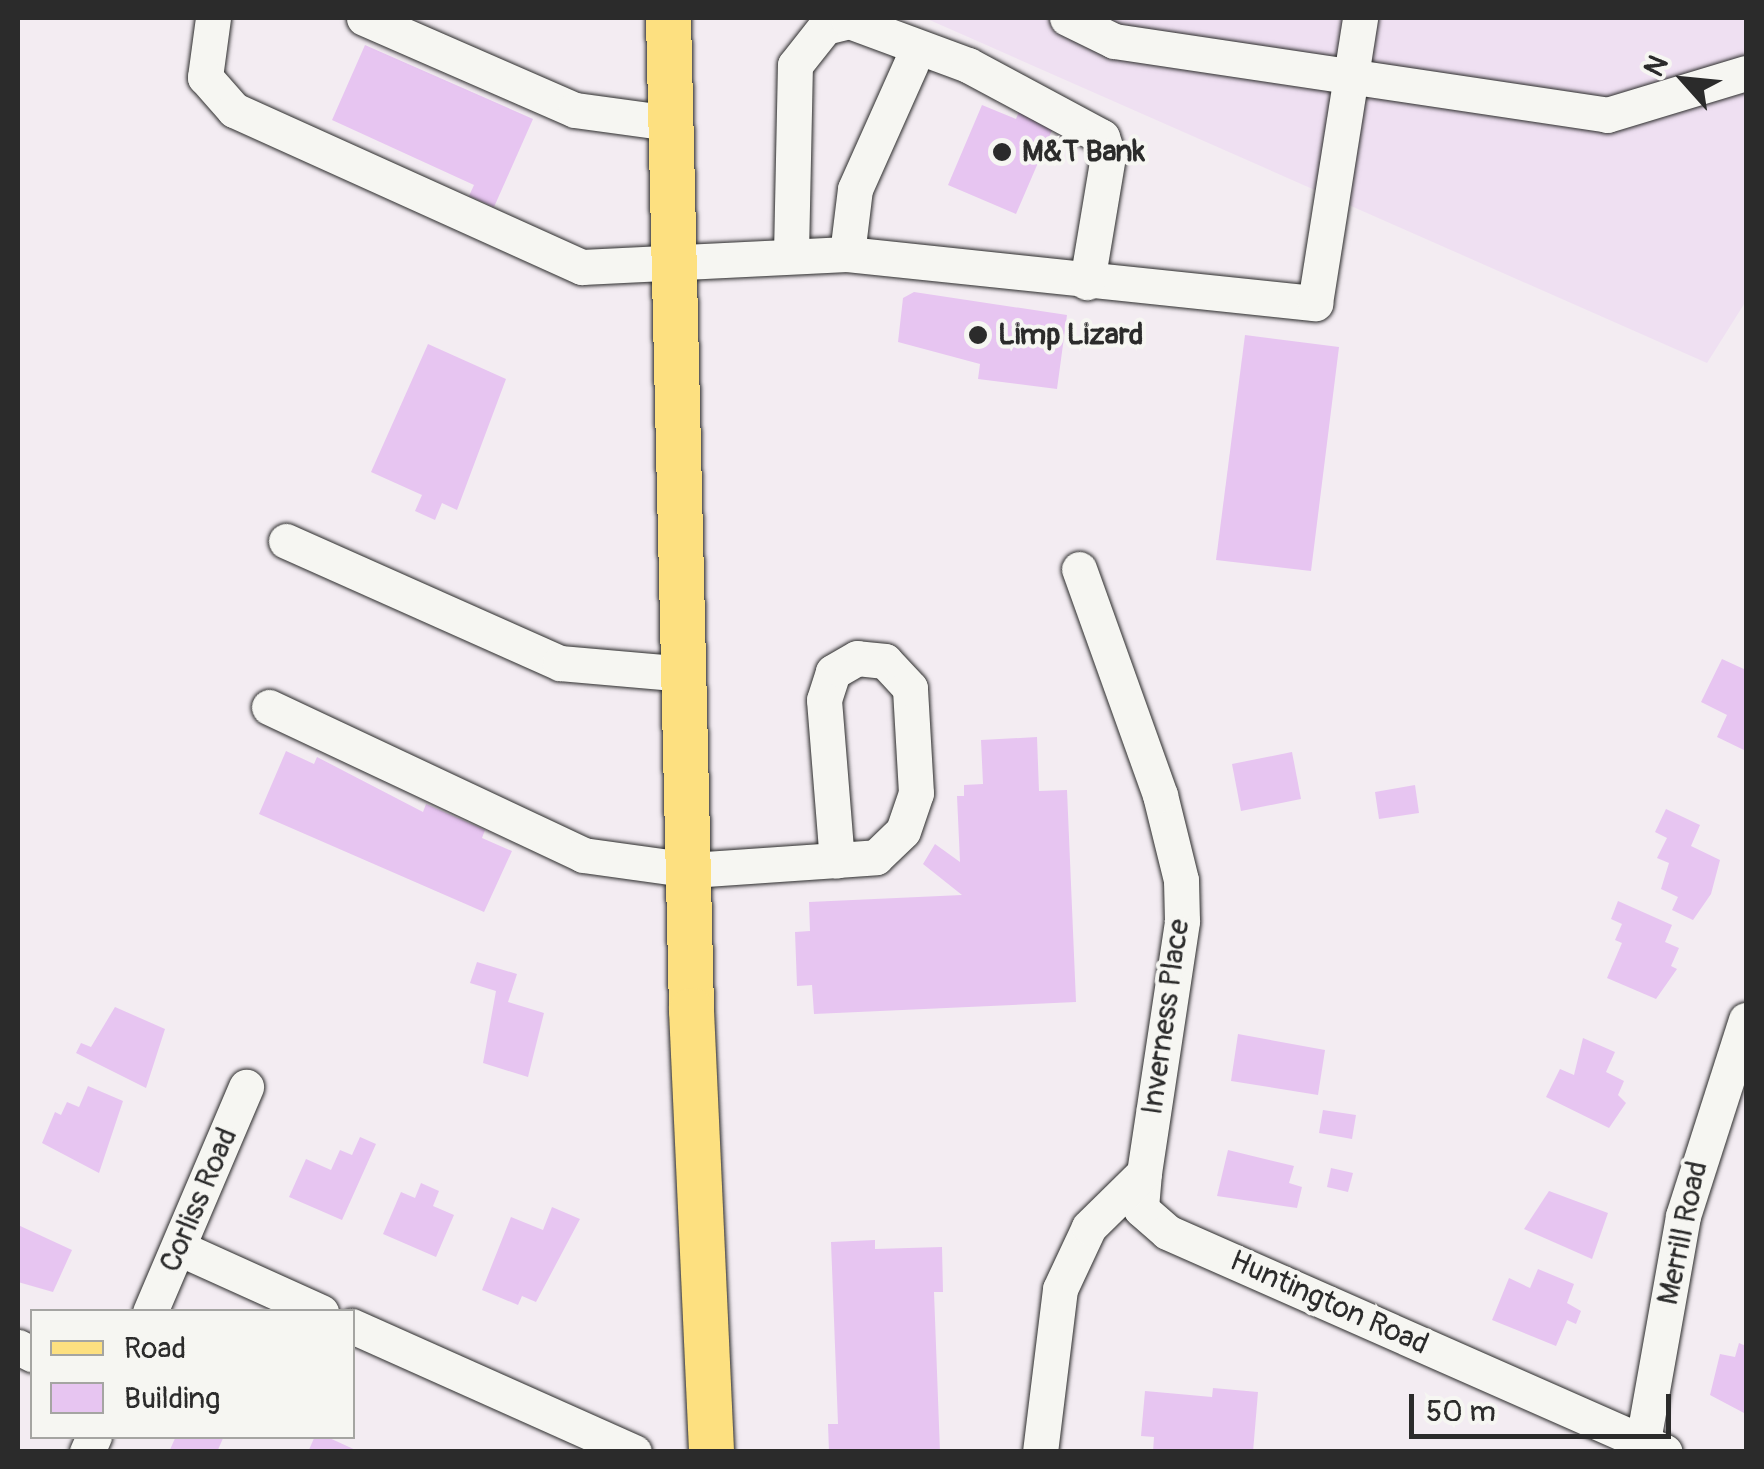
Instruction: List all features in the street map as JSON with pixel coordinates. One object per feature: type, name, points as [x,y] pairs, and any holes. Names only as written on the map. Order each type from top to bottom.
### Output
[{"type":"main road","points":[[668,18],[672,262],[712,1452]]},
{"type":"street","points":[[213,18],[205,77],[234,110],[582,267],[847,254],[1315,304],[1340,118],[1352,80],[1360,18]]},
{"type":"street","points":[[364,18],[575,110],[670,122]]},
{"type":"street","points":[[1067,18],[1114,42],[1607,115],[1746,73]]},
{"type":"street","points":[[791,254],[796,65],[825,26],[849,21],[968,65],[1102,137],[1108,156],[1087,282]]},
{"type":"street","points":[[847,254],[855,189],[911,64]]},
{"type":"street","points":[[286,541],[560,663],[686,674]]},
{"type":"street","name":"Inverness Place","points":[[1079,569],[1134,710],[1181,880],[1144,1173]]},
{"type":"street","points":[[268,707],[584,855],[691,870],[837,860],[876,857],[903,831],[916,793],[910,688],[885,661],[856,658],[832,672],[824,700],[837,860]]},
{"type":"street","name":"Merrill Road","points":[[1649,1448],[1683,1216],[1746,1020]]},
{"type":"street","name":"Corliss Road","points":[[151,1309],[246,1087]]},
{"type":"street","points":[[1040,1452],[1060,1289],[1089,1227],[1144,1173]]},
{"type":"street","name":"Huntington Road","points":[[1144,1173],[1141,1209],[1167,1232],[1649,1448]]},
{"type":"street","points":[[179,1248],[314,1309]]},
{"type":"street","points":[[355,1327],[634,1452]]},
{"type":"shaded area","points":[[925,18],[1746,18],[1746,301],[1707,363]]},
{"type":"building","points":[[365,45],[533,119],[494,207],[469,196],[474,185],[332,120]]},
{"type":"building","name":"M&T Bank","points":[[1024,99],[1059,114],[1016,214],[948,185],[982,105],[1016,119]]},
{"type":"building","points":[[914,292],[1067,315],[1057,389],[978,379],[980,364],[898,342],[903,298]]},
{"type":"building","points":[[1245,335],[1339,347],[1311,571],[1216,560]]},
{"type":"building","points":[[428,344],[506,379],[457,510],[442,503],[435,520],[415,511],[422,495],[371,472]]},
{"type":"building","points":[[1722,659],[1746,670],[1746,751],[1717,737],[1727,715],[1701,702]]},
{"type":"building","points":[[1037,737],[1039,791],[1067,790],[1076,1002],[814,1014],[812,985],[797,986],[795,932],[810,931],[809,902],[962,895],[923,864],[935,844],[960,862],[957,796],[964,796],[964,785],[983,784],[981,740]]},
{"type":"building","points":[[286,751],[314,764],[317,757],[423,812],[426,804],[485,830],[482,838],[512,851],[484,912],[259,814]]},
{"type":"building","points":[[1292,752],[1301,799],[1241,811],[1232,764]]},
{"type":"building","points":[[1415,785],[1419,813],[1379,819],[1375,792]]},
{"type":"building","points":[[1666,809],[1700,825],[1691,846],[1720,860],[1711,894],[1693,920],[1672,910],[1678,897],[1661,889],[1669,863],[1657,858],[1667,838],[1655,832]]},
{"type":"building","points":[[1618,901],[1672,925],[1665,942],[1679,948],[1671,966],[1677,969],[1656,999],[1607,978],[1622,943],[1615,940],[1622,924],[1611,919]]},
{"type":"building","points":[[477,962],[517,974],[508,1002],[544,1013],[528,1077],[483,1063],[496,991],[470,983]]},
{"type":"building","points":[[115,1007],[165,1029],[146,1088],[76,1053],[81,1043],[91,1047]]},
{"type":"building","points":[[1238,1034],[1325,1050],[1318,1095],[1231,1081]]},
{"type":"building","points":[[1583,1038],[1615,1052],[1606,1072],[1624,1081],[1618,1095],[1626,1103],[1609,1128],[1546,1097],[1560,1069],[1574,1075]]},
{"type":"building","points":[[88,1086],[123,1101],[99,1173],[42,1143],[55,1112],[61,1115],[67,1102],[79,1107]]},
{"type":"building","points":[[1323,1110],[1356,1115],[1352,1139],[1319,1133]]},
{"type":"building","points":[[360,1137],[376,1144],[342,1220],[289,1197],[306,1159],[331,1170],[340,1150],[352,1155]]},
{"type":"building","points":[[1228,1150],[1294,1166],[1289,1183],[1302,1187],[1297,1208],[1217,1196]]},
{"type":"building","points":[[1331,1168],[1353,1173],[1348,1192],[1327,1187]]},
{"type":"building","points":[[421,1183],[439,1191],[433,1206],[454,1215],[436,1257],[383,1234],[401,1192],[415,1198]]},
{"type":"building","points":[[1549,1191],[1608,1213],[1592,1259],[1524,1229]]},
{"type":"building","points":[[552,1207],[580,1219],[536,1302],[522,1296],[518,1305],[482,1290],[511,1217],[543,1230]]},
{"type":"building","points":[[18,1225],[72,1250],[53,1292],[18,1282]]},
{"type":"building","points":[[875,1240],[875,1249],[942,1247],[943,1292],[934,1292],[940,1452],[829,1452],[828,1424],[838,1424],[831,1242]]},
{"type":"building","points":[[1538,1269],[1574,1284],[1567,1303],[1581,1311],[1576,1324],[1567,1320],[1556,1346],[1492,1320],[1509,1278],[1530,1288]]},
{"type":"building","points":[[1739,1343],[1746,1346],[1744,1413],[1710,1395],[1720,1354],[1735,1357]]},
{"type":"building","points":[[1213,1388],[1258,1392],[1253,1452],[1153,1452],[1154,1437],[1141,1436],[1145,1391],[1212,1397]]},
{"type":"building","points":[[175,1439],[223,1439],[217,1452],[169,1452]]},
{"type":"building","points":[[314,1439],[332,1439],[360,1452],[308,1452]]},
{"type":"place","name":"M&T Bank","points":[[1002,152]]},
{"type":"place","name":"Limp Lizard","points":[[978,335]]}]
